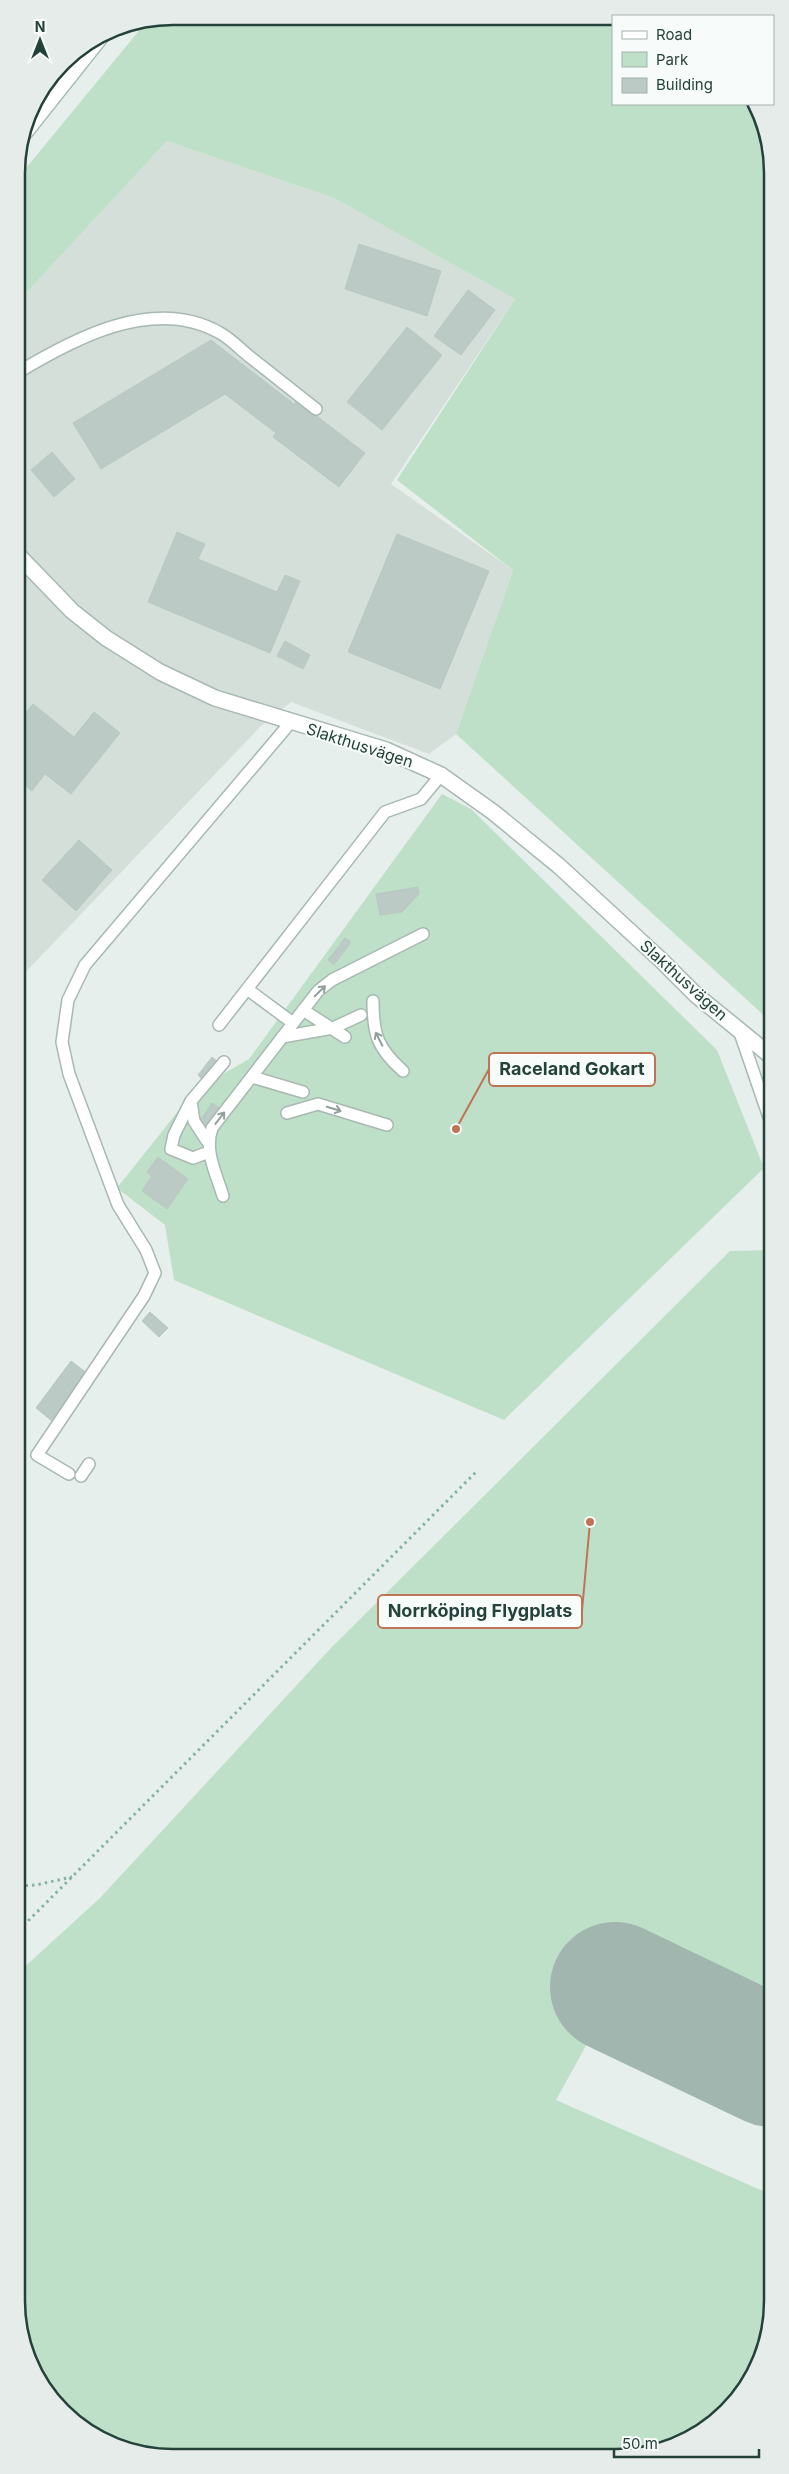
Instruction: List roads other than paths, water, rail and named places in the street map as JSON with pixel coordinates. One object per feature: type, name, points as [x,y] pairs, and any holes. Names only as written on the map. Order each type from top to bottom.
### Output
[{"type":"street","points":[[35,120],[88,52]]},
{"type":"street","name":"Slakthusvägen","points":[[25,562],[72,611],[106,638],[160,672],[215,698],[386,750],[441,775],[493,812],[559,866],[696,995],[764,1050]]},
{"type":"lane","points":[[25,369],[64,345],[97,330],[128,323],[169,319],[197,324],[220,333],[316,409]]},
{"type":"lane","points":[[69,1474],[36,1455],[144,1296],[155,1273],[146,1250],[118,1205],[69,1074],[62,1042],[68,1000],[85,965],[291,722]]},
{"type":"lane","points":[[219,1026],[384,812],[421,799],[441,775]]},
{"type":"lane","points":[[224,1062],[191,1101],[174,1135],[171,1149],[193,1158],[208,1146],[212,1128],[318,991],[332,980],[423,934]]},
{"type":"lane","points":[[247,989],[294,1022]]},
{"type":"lane","points":[[373,1001],[373,1028],[388,1058],[403,1071]]},
{"type":"lane","points":[[303,1010],[345,1037]]},
{"type":"lane","points":[[282,1037],[333,1028],[361,1015]]},
{"type":"lane","points":[[740,1030],[764,1102]]},
{"type":"lane","points":[[252,1077],[303,1092]]},
{"type":"lane","points":[[191,1101],[194,1121],[208,1146],[224,1196]]},
{"type":"lane","points":[[287,1113],[318,1104],[387,1125]]},
{"type":"lane","points":[[81,1476],[89,1464]]},
{"type":"place","name":"Raceland Gokart","points":[[456,1129]]},
{"type":"place","name":"Norrköping Flygplats","points":[[590,1522]]}]
